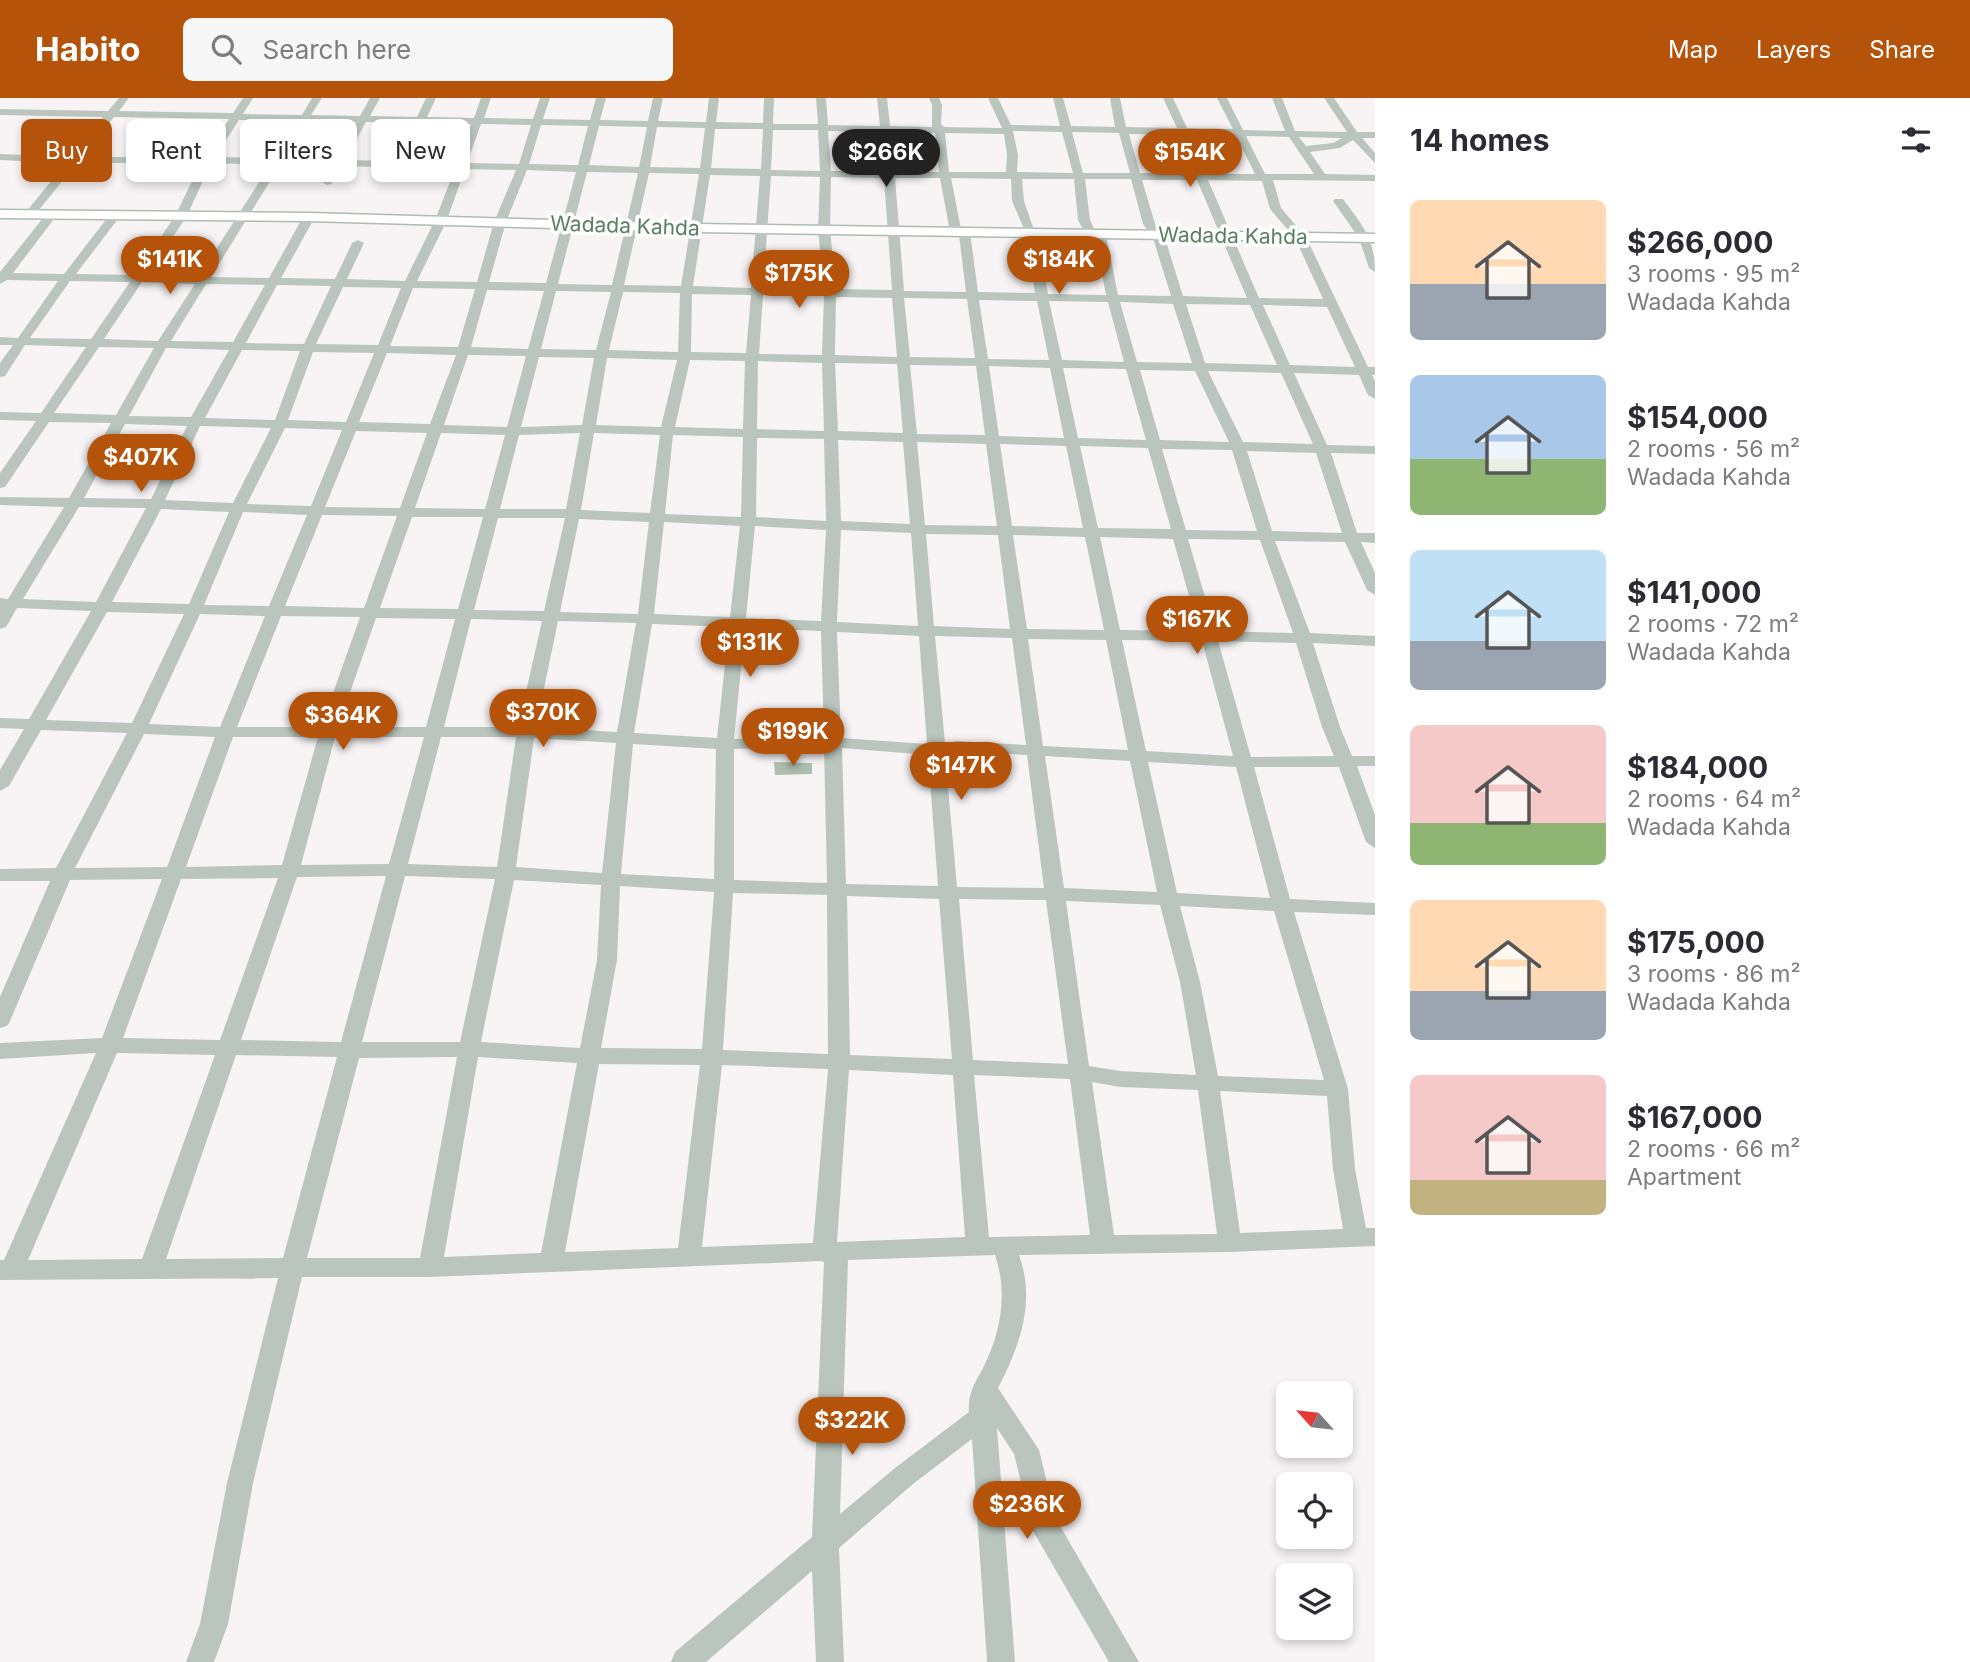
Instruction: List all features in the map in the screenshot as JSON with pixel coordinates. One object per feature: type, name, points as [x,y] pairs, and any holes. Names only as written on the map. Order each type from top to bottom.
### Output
[{"type":"main road","name":"Wadada Kahda","points":[[0,214],[309,217],[698,228],[1370,238]]},
{"type":"street","points":[[0,111],[11,98]]},
{"type":"street","points":[[55,113],[68,98]]},
{"type":"street","points":[[106,119],[124,98]]},
{"type":"street","points":[[226,129],[248,98]]},
{"type":"street","points":[[306,117],[317,98]]},
{"type":"street","points":[[357,128],[375,98]]},
{"type":"street","points":[[420,119],[431,98]]},
{"type":"street","points":[[470,139],[486,98]]},
{"type":"street","points":[[150,1270],[290,871],[328,732],[463,352],[500,222],[523,167],[545,98]]},
{"type":"street","points":[[200,1662],[214,1624],[240,1483],[292,1269],[601,98]]},
{"type":"street","points":[[430,1267],[469,1049],[506,873],[526,732],[590,429],[601,355],[633,226],[658,98]]},
{"type":"street","points":[[551,1262],[607,960],[611,879],[625,737],[645,620],[667,431],[684,356],[686,291],[698,228],[714,98]]},
{"type":"street","points":[[689,1258],[712,1057],[724,886],[726,744],[748,523],[752,358],[769,98]]},
{"type":"street","points":[[821,98],[826,174],[824,230],[830,293],[828,360],[834,525],[828,624],[837,890],[839,1062],[830,1253],[825,1545],[830,1662]]},
{"type":"street","points":[[882,98],[963,1068],[991,1246],[1013,1266],[1015,1300],[1012,1329],[979,1398],[983,1416],[1002,1662]]},
{"type":"street","points":[[934,98],[937,105],[936,125],[940,128],[940,151],[974,295],[1103,1243]]},
{"type":"street","points":[[993,98],[1012,143],[1018,201],[1030,233],[1168,899],[1180,936],[1206,1081],[1230,1243]]},
{"type":"street","points":[[454,182],[442,220],[409,284],[278,612],[226,732],[110,1045],[6,1270],[430,1267],[991,1246],[1230,1243],[1365,1238],[1344,1169],[1337,1089],[1311,1013],[1244,762],[1095,235],[1084,220],[1079,176],[1058,98]]},
{"type":"street","points":[[1115,98],[1149,224],[1157,235],[1200,368],[1238,446],[1265,536],[1303,637],[1331,727],[1375,842]]},
{"type":"street","points":[[1168,98],[1254,300],[1321,448],[1351,538],[1375,590]]},
{"type":"street","points":[[1222,98],[1265,178],[1276,209],[1300,237],[1329,303],[1370,372],[1375,395]]},
{"type":"street","points":[[1277,98],[1302,150],[1321,177]]},
{"type":"street","points":[[1329,98],[1375,160]]},
{"type":"street","points":[[0,111],[110,114],[170,111],[234,117],[371,119]]},
{"type":"street","points":[[470,120],[822,128],[1068,129],[1375,135]]},
{"type":"street","points":[[1302,150],[1336,146],[1354,135]]},
{"type":"street","points":[[0,157],[21,158]]},
{"type":"street","points":[[470,166],[826,174],[1375,178]]},
{"type":"street","points":[[30,214],[55,182]]},
{"type":"street","points":[[0,484],[181,216],[196,182]]},
{"type":"street","points":[[0,624],[7,603],[73,504],[162,345],[265,182]]},
{"type":"street","points":[[1339,201],[1370,238],[1375,268]]},
{"type":"street","points":[[1,277],[31,244],[51,215]]},
{"type":"street","points":[[0,373],[51,298],[115,215]]},
{"type":"street","points":[[0,786],[102,606],[196,421],[240,346],[270,282],[309,217]]},
{"type":"street","points":[[0,1021],[63,873],[139,727],[238,508],[281,422],[308,348],[358,243]]},
{"type":"street","points":[[1,277],[70,275],[202,281],[1329,303]]},
{"type":"street","points":[[0,341],[1370,372]]},
{"type":"street","points":[[0,416],[353,424],[513,431],[590,429],[1073,443],[1154,442],[1375,450]]},
{"type":"street","points":[[0,501],[318,511],[573,514],[918,529],[1375,538]]},
{"type":"street","points":[[7,603],[278,612],[551,616],[736,624],[828,624],[927,631],[1209,638],[1303,637],[1375,641]]},
{"type":"street","points":[[0,723],[226,732],[526,732],[726,744],[830,742],[937,750],[956,746],[1244,762],[1375,761]]},
{"type":"street","points":[[0,875],[397,870],[506,873],[724,886],[949,894],[1055,894],[1375,909]]},
{"type":"street","points":[[0,1051],[110,1045],[350,1050],[469,1049],[591,1056],[712,1057],[1080,1072],[1120,1079],[1337,1089]]},
{"type":"street","points":[[984,1388],[1026,1450],[1044,1522],[1125,1662]]},
{"type":"street","points":[[685,1662],[904,1476],[983,1416]]},
{"type":"building","points":[[774,762],[812,763],[812,774],[775,775]]}]
